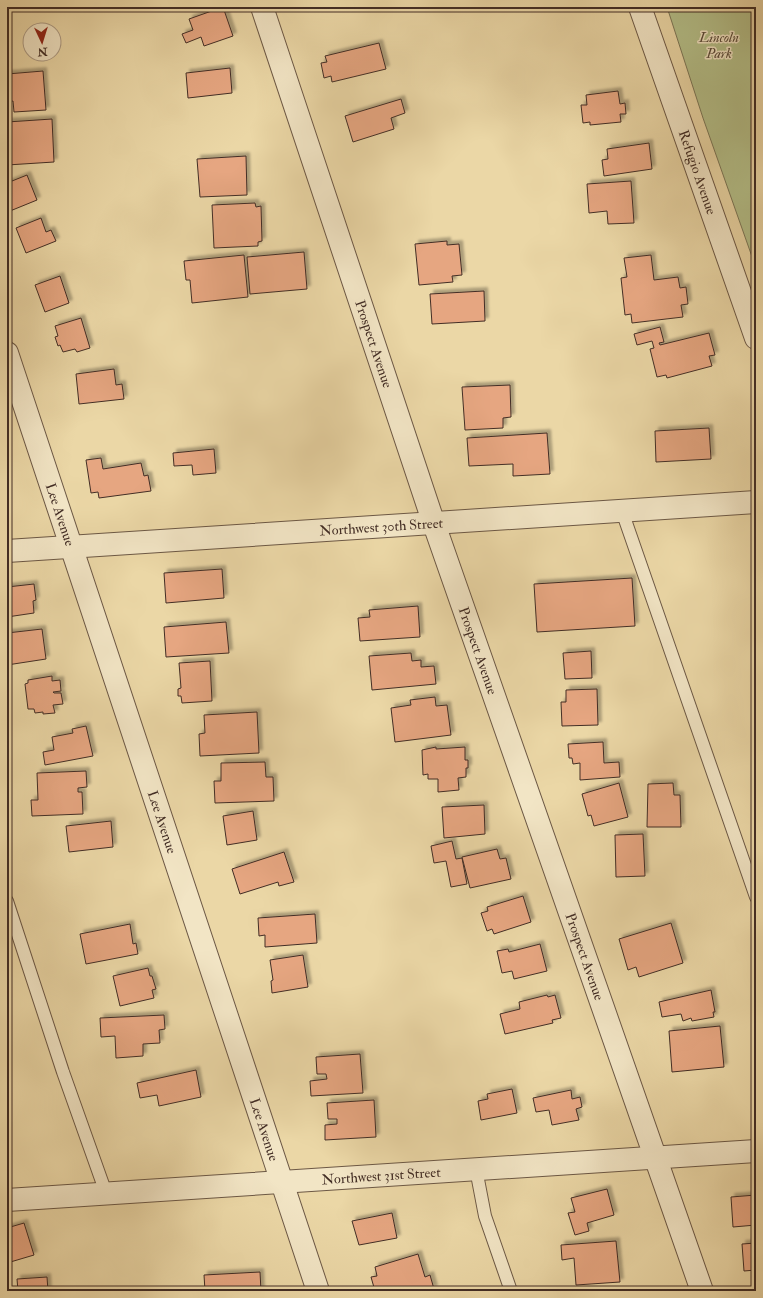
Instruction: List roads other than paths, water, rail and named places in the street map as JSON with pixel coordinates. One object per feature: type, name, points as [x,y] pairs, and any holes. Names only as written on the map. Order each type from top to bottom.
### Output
[{"type":"street","name":"Prospect Avenue","points":[[262,7],[434,524],[702,1291]]},
{"type":"street","name":"Refugio Avenue","points":[[640,7],[756,338]]},
{"type":"street","name":"Lee Avenue","points":[[7,353],[318,1291]]},
{"type":"street","name":"Northwest 30th Street","points":[[7,552],[756,502]]},
{"type":"street","name":"Northwest 31st Street","points":[[7,1200],[756,1151]]},
{"type":"lane","points":[[622,511],[756,897]]},
{"type":"lane","points":[[7,901],[63,1072],[106,1193]]},
{"type":"lane","points":[[476,1169],[485,1216],[511,1291]]},
{"type":"park label","name":"Lincoln Park","points":[[719,46]]}]
